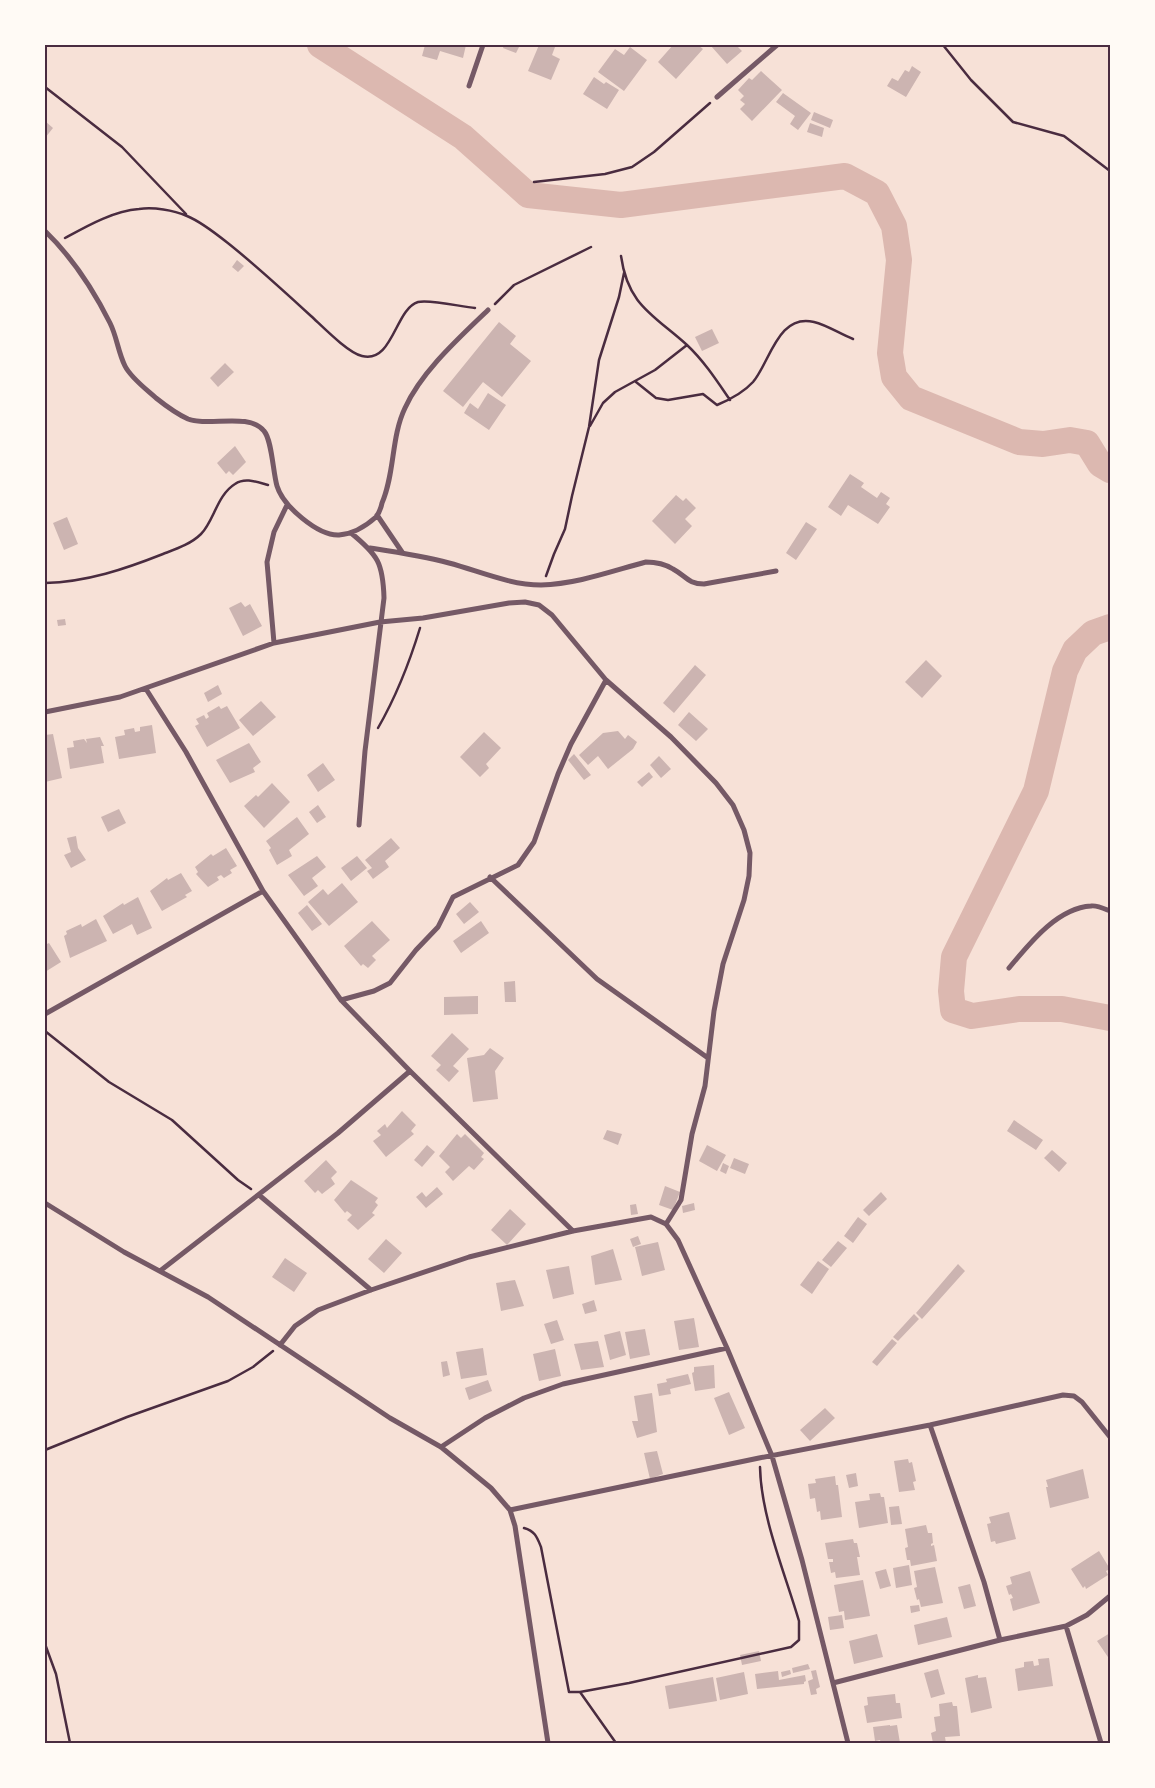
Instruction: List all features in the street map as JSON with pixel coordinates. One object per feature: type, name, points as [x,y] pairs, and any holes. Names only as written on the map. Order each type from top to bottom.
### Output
[{"type":"street","points":[[470,86],[483,45]]},
{"type":"street","points":[[717,97],[777,45]]},
{"type":"street","points":[[45,230],[85,279],[111,324],[125,367],[144,388],[166,406],[189,420],[256,424],[266,432],[277,487],[287,505],[321,530],[337,535],[351,533],[377,516],[389,484],[404,408],[441,358],[488,310]]},
{"type":"street","points":[[274,643],[267,562],[274,532],[287,505]]},
{"type":"street","points":[[377,516],[402,552]]},
{"type":"street","points":[[351,533],[370,548],[379,562],[383,578],[384,598],[365,751],[359,825]]},
{"type":"street","points":[[370,548],[402,552],[527,584],[543,585],[570,582],[646,562],[656,562],[673,569],[694,584],[704,584],[776,571]]},
{"type":"street","points":[[45,712],[120,697],[274,643],[380,622],[423,618],[525,602],[539,605],[552,615],[606,680],[671,737],[716,783],[733,804],[744,830],[750,853],[749,876],[744,900],[723,964],[705,1086],[692,1134],[681,1200],[666,1224]]},
{"type":"street","points":[[341,1000],[374,991],[390,983],[416,950],[438,927],[453,897],[518,865],[534,842],[558,774],[571,744],[606,680]]},
{"type":"street","points":[[146,689],[186,752],[263,891],[341,1000],[410,1071],[573,1231]]},
{"type":"street","points":[[490,878],[597,979],[708,1058]]},
{"type":"street","points":[[45,1014],[263,891]]},
{"type":"street","points":[[1009,968],[1031,942],[1053,922],[1071,912],[1092,905],[1110,911]]},
{"type":"street","points":[[160,1270],[338,1133],[410,1071]]},
{"type":"street","points":[[259,1195],[371,1290]]},
{"type":"street","points":[[45,1203],[124,1252],[208,1297],[390,1418],[441,1447],[491,1488],[510,1510],[515,1526],[548,1743]]},
{"type":"street","points":[[280,1345],[296,1326],[318,1310],[469,1257],[573,1231],[651,1217],[666,1224],[678,1240],[727,1348],[772,1456],[802,1560],[848,1743]]},
{"type":"street","points":[[441,1447],[524,1398],[562,1384],[727,1348]]},
{"type":"street","points":[[510,1510],[759,1458],[930,1425],[1063,1395],[1074,1396],[1082,1402],[1110,1437]]},
{"type":"street","points":[[930,1425],[981,1572],[1000,1640]]},
{"type":"street","points":[[833,1683],[1000,1640],[1066,1626],[1087,1615],[1110,1596]]},
{"type":"street","points":[[1066,1626],[1101,1743]]},
{"type":"path","points":[[943,45],[971,80],[1013,122],[1064,136],[1110,171]]},
{"type":"path","points":[[45,87],[122,147],[188,216],[216,234],[268,276],[334,337],[356,354],[362,356],[378,354],[396,332],[408,309],[417,302],[488,310],[514,285],[591,247]]},
{"type":"path","points":[[534,182],[605,174],[632,167],[654,152],[717,97]]},
{"type":"path","points":[[57,243],[84,227],[110,216],[138,209],[162,209],[188,216]]},
{"type":"path","points":[[621,256],[624,273],[636,297],[647,312],[687,345],[705,364],[730,400]]},
{"type":"path","points":[[543,585],[554,554],[566,529],[589,427],[599,360],[619,297],[624,273]]},
{"type":"path","points":[[636,382],[656,398],[668,400],[704,394],[717,405],[730,400],[752,382],[781,334],[795,322],[813,322],[853,339]]},
{"type":"path","points":[[589,427],[603,403],[616,392],[655,370],[687,345]]},
{"type":"path","points":[[45,583],[68,582],[104,575],[183,546],[201,534],[225,492],[236,483],[248,480],[277,487]]},
{"type":"path","points":[[378,729],[391,707],[409,666],[423,618]]},
{"type":"path","points":[[45,1031],[109,1082],[172,1120],[238,1180],[259,1195]]},
{"type":"path","points":[[45,1450],[127,1417],[228,1381],[253,1367],[280,1345]]},
{"type":"path","points":[[515,1526],[530,1530],[536,1535],[541,1547],[569,1692],[580,1692],[675,1674],[782,1650],[791,1647],[800,1640],[798,1622],[766,1510],[760,1480],[759,1458]]},
{"type":"path","points":[[45,1644],[56,1674],[70,1743]]},
{"type":"path","points":[[580,1692],[616,1743]]},
{"type":"building","points":[[425,45],[466,45],[463,58],[440,51],[437,60],[422,56]]},
{"type":"building","points":[[504,45],[520,45],[516,53],[503,48]]},
{"type":"building","points":[[539,45],[555,47],[552,55],[560,59],[551,80],[528,71]]},
{"type":"building","points":[[673,45],[698,45],[703,49],[676,79],[658,62]]},
{"type":"building","points":[[712,45],[736,45],[742,51],[727,64]]},
{"type":"building","points":[[630,47],[647,60],[624,91],[598,72],[615,49],[624,55]]},
{"type":"building","points":[[912,66],[921,72],[906,97],[887,86],[892,78],[898,81],[905,70],[909,72]]},
{"type":"building","points":[[761,71],[782,90],[752,121],[740,109],[745,104],[740,100],[744,96],[738,90],[749,78],[752,80]]},
{"type":"building","points":[[594,77],[604,84],[606,82],[619,90],[607,109],[583,94]]},
{"type":"building","points":[[783,93],[811,113],[798,130],[790,124],[795,116],[776,102]]},
{"type":"building","points":[[814,112],[833,120],[830,128],[811,120]]},
{"type":"building","points":[[45,121],[53,128],[45,138]]},
{"type":"building","points":[[810,123],[824,128],[822,137],[807,132]]},
{"type":"building","points":[[237,260],[244,266],[238,272],[232,267]]},
{"type":"building","points":[[499,322],[516,336],[510,344],[531,361],[502,397],[483,382],[463,407],[443,391]]},
{"type":"building","points":[[712,329],[719,343],[702,351],[695,337]]},
{"type":"building","points":[[225,363],[234,372],[218,387],[210,378]]},
{"type":"building","points":[[488,393],[506,405],[489,430],[464,413],[470,403],[478,409]]},
{"type":"building","points":[[235,446],[246,462],[233,475],[229,471],[226,474],[217,463]]},
{"type":"building","points":[[850,474],[864,483],[861,487],[877,498],[881,492],[890,498],[886,504],[890,507],[878,524],[848,505],[841,516],[828,507]]},
{"type":"building","points":[[676,495],[683,501],[686,498],[696,508],[685,519],[692,526],[675,544],[652,521]]},
{"type":"building","points":[[67,517],[78,544],[64,550],[53,523]]},
{"type":"building","points":[[806,522],[817,529],[796,560],[786,553]]},
{"type":"building","points":[[241,602],[245,607],[250,604],[262,626],[243,636],[229,608]]},
{"type":"building","points":[[65,619],[66,625],[58,626],[57,620]]},
{"type":"building","points":[[926,660],[942,676],[922,698],[905,682]]},
{"type":"building","points":[[695,665],[706,675],[674,713],[663,703]]},
{"type":"building","points":[[218,685],[222,694],[208,702],[204,693]]},
{"type":"building","points":[[261,701],[276,717],[253,736],[239,720]]},
{"type":"building","points":[[219,706],[221,709],[227,706],[240,728],[207,747],[195,726],[199,724],[196,719],[204,715],[206,719],[209,717],[207,713]]},
{"type":"building","points":[[689,712],[708,729],[696,741],[678,725]]},
{"type":"building","points":[[152,725],[156,753],[119,759],[115,737],[125,735],[124,730],[134,728],[135,732],[140,731],[140,727]]},
{"type":"building","points":[[618,731],[625,739],[628,735],[637,742],[633,749],[608,769],[598,756],[588,765],[579,755],[603,733]]},
{"type":"building","points":[[484,732],[501,748],[486,764],[489,768],[480,777],[460,757]]},
{"type":"building","points":[[53,734],[62,778],[45,782],[45,735]]},
{"type":"building","points":[[100,737],[104,746],[101,746],[104,763],[70,769],[67,748],[74,747],[73,741],[84,739],[87,743],[86,739]]},
{"type":"building","points":[[249,743],[261,762],[253,768],[255,772],[230,783],[216,760]]},
{"type":"building","points":[[574,754],[591,775],[584,780],[568,760]]},
{"type":"building","points":[[659,756],[671,769],[661,778],[650,765]]},
{"type":"building","points":[[323,763],[335,780],[318,792],[307,775]]},
{"type":"building","points":[[649,772],[653,777],[642,787],[637,782]]},
{"type":"building","points":[[272,783],[290,802],[264,828],[244,806],[256,795],[258,797]]},
{"type":"building","points":[[318,805],[326,817],[317,823],[309,812]]},
{"type":"building","points":[[119,809],[126,823],[108,832],[101,817]]},
{"type":"building","points":[[297,817],[309,834],[289,850],[292,856],[277,865],[269,850],[271,848],[266,841]]},
{"type":"building","points":[[76,836],[78,848],[86,860],[71,868],[64,855],[71,852],[67,838]]},
{"type":"building","points":[[391,838],[400,848],[385,861],[389,867],[373,879],[367,871],[372,868],[365,860]]},
{"type":"building","points":[[226,848],[237,866],[230,870],[232,873],[224,878],[221,875],[217,877],[219,880],[208,887],[196,874],[198,872],[195,867],[211,854],[213,856]]},
{"type":"building","points":[[317,856],[326,867],[312,878],[318,886],[304,896],[288,875]]},
{"type":"building","points":[[357,856],[367,868],[351,881],[341,868]]},
{"type":"building","points":[[181,873],[192,891],[185,895],[187,897],[162,911],[150,891],[167,878],[168,880]]},
{"type":"building","points":[[342,883],[358,902],[329,926],[308,902],[323,889],[328,895]]},
{"type":"building","points":[[138,897],[152,928],[137,935],[132,924],[113,934],[103,916],[123,903],[124,905]]},
{"type":"building","points":[[470,902],[479,912],[464,924],[456,914]]},
{"type":"building","points":[[307,905],[322,924],[312,931],[298,913]]},
{"type":"building","points":[[96,919],[107,941],[70,958],[64,936],[67,934],[66,931],[81,924],[82,927]]},
{"type":"building","points":[[372,921],[390,940],[372,956],[376,960],[368,968],[363,964],[361,966],[344,946]]},
{"type":"building","points":[[481,921],[489,933],[461,953],[453,941]]},
{"type":"building","points":[[49,943],[61,962],[45,972],[45,945]]},
{"type":"building","points":[[515,981],[516,1002],[505,1002],[504,982]]},
{"type":"building","points":[[478,996],[478,1014],[444,1015],[444,997]]},
{"type":"building","points":[[452,1033],[469,1049],[453,1066],[459,1071],[449,1082],[436,1070],[441,1065],[431,1056]]},
{"type":"building","points":[[490,1048],[504,1058],[495,1071],[498,1099],[473,1102],[467,1058],[484,1055]]},
{"type":"building","points":[[402,1111],[416,1125],[411,1131],[414,1134],[386,1157],[373,1141],[381,1135],[377,1131],[385,1124],[387,1128]]},
{"type":"building","points":[[1014,1120],[1043,1140],[1036,1150],[1007,1131]]},
{"type":"building","points":[[607,1130],[622,1134],[618,1145],[603,1139]]},
{"type":"building","points":[[457,1134],[461,1138],[465,1134],[484,1153],[481,1157],[484,1159],[474,1170],[469,1166],[453,1181],[445,1172],[450,1167],[439,1156]]},
{"type":"building","points":[[427,1145],[435,1152],[422,1167],[414,1160]]},
{"type":"building","points":[[707,1145],[726,1155],[717,1171],[699,1161]]},
{"type":"building","points":[[1052,1150],[1067,1163],[1059,1172],[1044,1158]]},
{"type":"building","points":[[734,1158],[749,1164],[745,1174],[730,1168]]},
{"type":"building","points":[[326,1160],[337,1172],[331,1178],[335,1184],[322,1194],[318,1190],[315,1193],[304,1181]]},
{"type":"building","points":[[723,1163],[729,1166],[726,1174],[720,1171]]},
{"type":"building","points":[[351,1180],[378,1198],[375,1202],[378,1205],[372,1213],[375,1215],[358,1230],[347,1220],[352,1215],[347,1211],[345,1213],[334,1200]]},
{"type":"building","points":[[665,1186],[680,1192],[673,1210],[659,1205]]},
{"type":"building","points":[[437,1187],[443,1194],[426,1208],[416,1197],[422,1192],[426,1197]]},
{"type":"building","points":[[881,1192],[887,1199],[869,1216],[863,1210]]},
{"type":"building","points":[[694,1203],[695,1210],[683,1213],[682,1206]]},
{"type":"building","points":[[636,1204],[638,1214],[631,1215],[630,1205]]},
{"type":"building","points":[[510,1209],[526,1224],[507,1245],[491,1230]]},
{"type":"building","points":[[858,1217],[867,1224],[853,1243],[844,1236]]},
{"type":"building","points":[[638,1236],[641,1244],[633,1247],[630,1239]]},
{"type":"building","points":[[386,1239],[402,1253],[384,1273],[368,1259]]},
{"type":"building","points":[[838,1241],[847,1248],[831,1267],[822,1260]]},
{"type":"building","points":[[658,1242],[665,1270],[642,1276],[635,1247]]},
{"type":"building","points":[[613,1249],[622,1280],[595,1285],[591,1256]]},
{"type":"building","points":[[285,1258],[307,1273],[294,1292],[272,1277]]},
{"type":"building","points":[[818,1261],[829,1269],[812,1294],[800,1285]]},
{"type":"building","points":[[958,1264],[965,1271],[922,1319],[916,1313]]},
{"type":"building","points":[[569,1266],[574,1294],[553,1299],[546,1270]]},
{"type":"building","points":[[515,1280],[524,1306],[501,1311],[496,1283]]},
{"type":"building","points":[[594,1300],[597,1311],[585,1314],[582,1304]]},
{"type":"building","points":[[914,1314],[919,1319],[898,1341],[893,1337]]},
{"type":"building","points":[[694,1318],[699,1347],[679,1350],[674,1321]]},
{"type":"building","points":[[557,1320],[564,1340],[551,1344],[544,1324]]},
{"type":"building","points":[[645,1329],[650,1355],[630,1359],[625,1332]]},
{"type":"building","points":[[620,1331],[626,1355],[610,1360],[604,1335]]},
{"type":"building","points":[[892,1339],[897,1343],[877,1366],[872,1362]]},
{"type":"building","points":[[598,1341],[604,1367],[581,1370],[574,1344]]},
{"type":"building","points":[[483,1348],[487,1375],[461,1379],[456,1352]]},
{"type":"building","points":[[555,1349],[561,1376],[539,1381],[533,1354]]},
{"type":"building","points":[[447,1361],[450,1375],[443,1377],[441,1362]]},
{"type":"building","points":[[714,1365],[715,1388],[695,1391],[692,1373],[694,1372],[694,1367]]},
{"type":"building","points":[[688,1374],[691,1384],[670,1389],[671,1394],[659,1396],[657,1384],[667,1382],[666,1379]]},
{"type":"building","points":[[488,1380],[492,1391],[469,1400],[465,1388]]},
{"type":"building","points":[[729,1392],[745,1428],[729,1435],[714,1398]]},
{"type":"building","points":[[652,1393],[657,1432],[637,1438],[632,1421],[638,1421],[634,1396]]},
{"type":"building","points":[[825,1408],[835,1418],[810,1441],[800,1430]]},
{"type":"building","points":[[657,1451],[663,1474],[650,1479],[644,1453]]},
{"type":"building","points":[[908,1459],[909,1463],[912,1462],[916,1481],[913,1482],[915,1490],[899,1492],[894,1461]]},
{"type":"building","points":[[1083,1469],[1089,1498],[1050,1508],[1046,1480]]},
{"type":"building","points":[[856,1473],[858,1486],[849,1488],[846,1475]]},
{"type":"building","points":[[835,1476],[842,1517],[821,1520],[820,1511],[817,1512],[815,1498],[810,1499],[808,1484],[816,1483],[815,1479]]},
{"type":"building","points":[[880,1493],[881,1497],[884,1497],[888,1523],[859,1528],[855,1502],[870,1500],[869,1494]]},
{"type":"building","points":[[899,1506],[902,1524],[891,1525],[889,1507]]},
{"type":"building","points":[[1009,1512],[1016,1539],[996,1544],[995,1541],[991,1542],[987,1524],[991,1523],[989,1517]]},
{"type":"building","points":[[926,1525],[928,1533],[932,1533],[933,1543],[931,1546],[934,1545],[937,1561],[911,1566],[910,1560],[907,1560],[905,1548],[908,1547],[905,1529]]},
{"type":"building","points":[[853,1539],[854,1543],[857,1543],[860,1557],[857,1557],[860,1575],[836,1578],[835,1572],[831,1573],[829,1562],[833,1562],[833,1559],[828,1559],[825,1543]]},
{"type":"building","points":[[1099,1551],[1110,1569],[1106,1571],[1108,1575],[1086,1589],[1085,1586],[1083,1588],[1071,1569]]},
{"type":"building","points":[[909,1565],[912,1585],[896,1588],[893,1568]]},
{"type":"building","points":[[935,1567],[943,1603],[921,1607],[914,1588],[917,1587],[914,1571]]},
{"type":"building","points":[[886,1569],[891,1586],[880,1589],[875,1572]]},
{"type":"building","points":[[1030,1571],[1040,1603],[1013,1611],[1010,1599],[1013,1598],[1011,1594],[1009,1595],[1006,1586],[1012,1584],[1010,1577]]},
{"type":"building","points":[[863,1580],[870,1616],[845,1620],[844,1611],[839,1612],[834,1585]]},
{"type":"building","points":[[970,1584],[976,1606],[964,1609],[958,1587]]},
{"type":"building","points":[[919,1605],[920,1611],[911,1613],[910,1606]]},
{"type":"building","points":[[842,1615],[844,1628],[830,1630],[828,1617]]},
{"type":"building","points":[[947,1617],[952,1637],[918,1645],[914,1625]]},
{"type":"building","points":[[1110,1633],[1110,1660],[1097,1641]]},
{"type":"building","points":[[877,1634],[883,1657],[854,1664],[849,1641]]},
{"type":"building","points":[[759,1651],[761,1661],[742,1665],[740,1655]]},
{"type":"building","points":[[1049,1658],[1053,1686],[1018,1691],[1015,1669],[1024,1667],[1024,1662],[1033,1661],[1034,1666],[1039,1665],[1038,1659]]},
{"type":"building","points":[[808,1664],[810,1669],[793,1673],[792,1668]]},
{"type":"building","points":[[938,1669],[945,1694],[931,1698],[924,1673]]},
{"type":"building","points":[[790,1670],[791,1674],[782,1677],[781,1672]]},
{"type":"building","points":[[816,1670],[820,1687],[816,1689],[817,1694],[811,1695],[808,1681],[813,1679],[811,1671]]},
{"type":"building","points":[[778,1671],[779,1680],[805,1675],[806,1681],[804,1684],[757,1689],[755,1674]]},
{"type":"building","points":[[744,1672],[748,1694],[720,1700],[716,1678]]},
{"type":"building","points":[[978,1675],[978,1678],[986,1677],[992,1708],[971,1713],[965,1678]]},
{"type":"building","points":[[713,1677],[717,1701],[669,1709],[665,1686]]},
{"type":"building","points":[[895,1694],[896,1703],[900,1703],[902,1718],[867,1723],[864,1706],[868,1705],[867,1697]]},
{"type":"building","points":[[952,1702],[953,1706],[957,1706],[960,1736],[945,1737],[946,1743],[933,1743],[931,1733],[936,1731],[934,1717],[940,1716],[939,1704]]},
{"type":"building","points":[[897,1725],[900,1743],[881,1743],[880,1740],[875,1741],[873,1727]]},
{"type":"waterway","points":[[320,45],[463,137],[528,195],[621,205],[845,176],[877,193],[894,226],[899,260],[890,353],[894,377],[911,398],[1019,442],[1043,444],[1070,440],[1087,443],[1100,464],[1110,470]]},
{"type":"waterway","points":[[1110,627],[1093,633],[1075,650],[1065,671],[1036,791],[954,957],[951,991],[953,1010],[972,1016],[1019,1009],[1062,1009],[1110,1018]]}]
